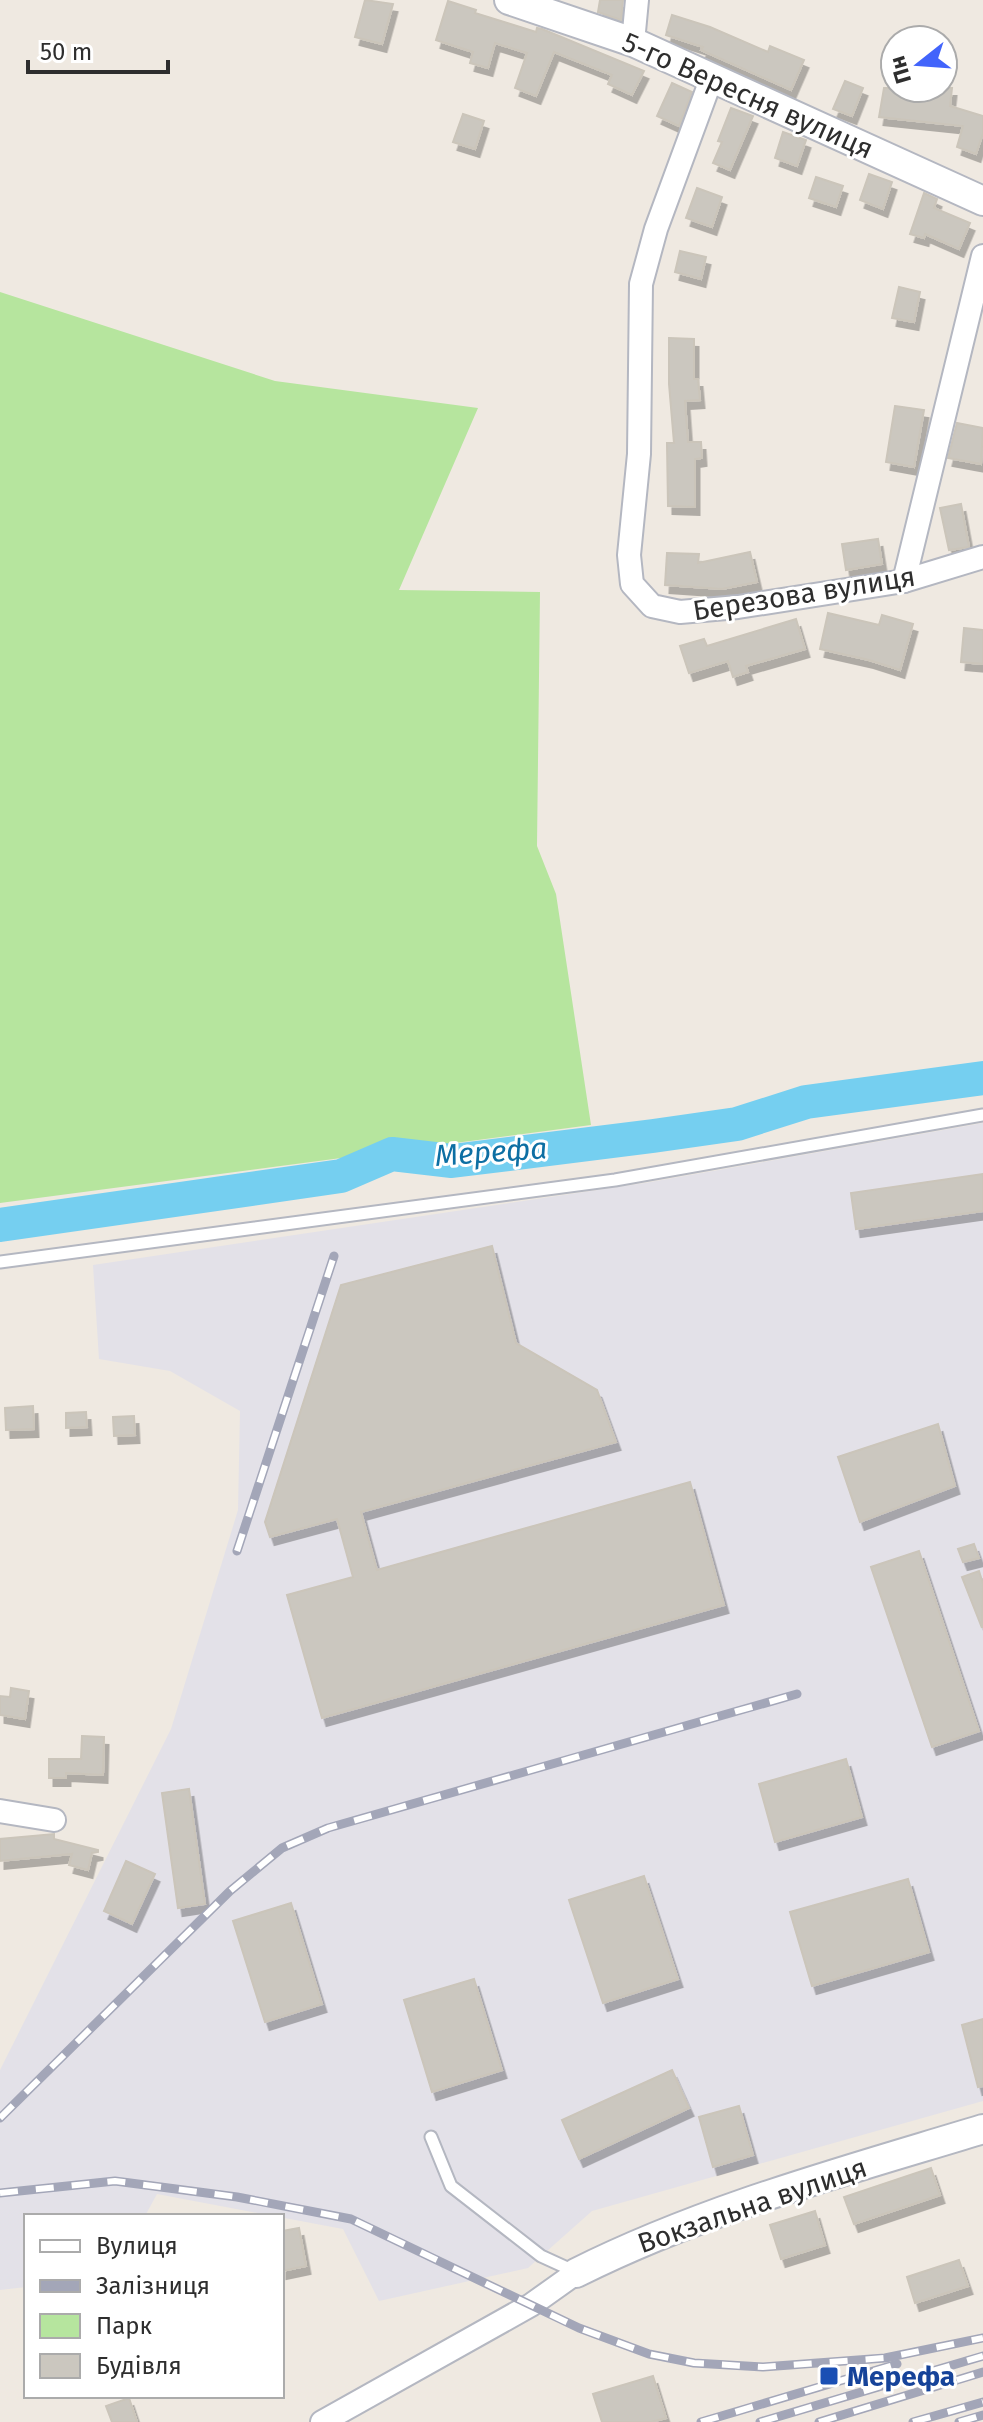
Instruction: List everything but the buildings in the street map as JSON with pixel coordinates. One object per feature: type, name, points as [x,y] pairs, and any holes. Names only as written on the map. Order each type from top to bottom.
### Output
[{"type":"street","name":"5-го Вересня вулиця","points":[[509,0],[633,42],[983,201]]},
{"type":"street","points":[[633,42],[637,0]]},
{"type":"street","name":"Березова вулиця","points":[[712,77],[656,229],[641,284],[639,454],[629,555],[632,584],[652,606],[680,612],[738,607],[904,581],[983,557]]},
{"type":"street","points":[[904,581],[983,256]]},
{"type":"street","points":[[0,1811],[54,1820]]},
{"type":"street","name":"Вокзальна вулиця","points":[[322,2422],[531,2305],[576,2273],[617,2252],[744,2201],[983,2129]]},
{"type":"lane","points":[[0,1262],[615,1180],[983,1115]]},
{"type":"lane","points":[[431,2137],[451,2186],[541,2256],[576,2273]]},
{"type":"shaded area","points":[[983,1123],[983,2101],[592,2211],[528,2268],[379,2301],[343,2229],[284,2218],[284,2214],[263,2214],[157,2194],[146,2214],[24,2214],[24,2287],[0,2290],[0,2070],[171,1729],[238,1510],[240,1411],[170,1371],[99,1359],[93,1265],[645,1183]]},
{"type":"green space","points":[[0,292],[275,381],[478,408],[399,590],[540,592],[537,846],[556,894],[591,1125],[0,1203]]},
{"type":"waterway","name":"Мерефа","points":[[0,1225],[341,1176],[392,1154],[452,1161],[653,1136],[737,1124],[806,1102],[983,1078]]},
{"type":"railway","points":[[237,1551],[334,1256]]},
{"type":"railway","points":[[0,2118],[230,1891],[282,1848],[328,1828],[797,1694]]},
{"type":"railway","points":[[0,2193],[115,2181],[237,2197],[351,2219],[579,2328],[649,2354],[694,2363],[763,2367],[885,2358],[983,2338]]},
{"type":"railway","points":[[760,2422],[983,2356]]},
{"type":"railway","points":[[701,2422],[897,2364]]},
{"type":"railway","points":[[819,2422],[983,2372]]},
{"type":"railway","points":[[913,2422],[983,2402]]},
{"type":"railway","points":[[959,2422],[983,2415]]},
{"type":"place","name":"Мерефа","points":[[829,2376]]}]
